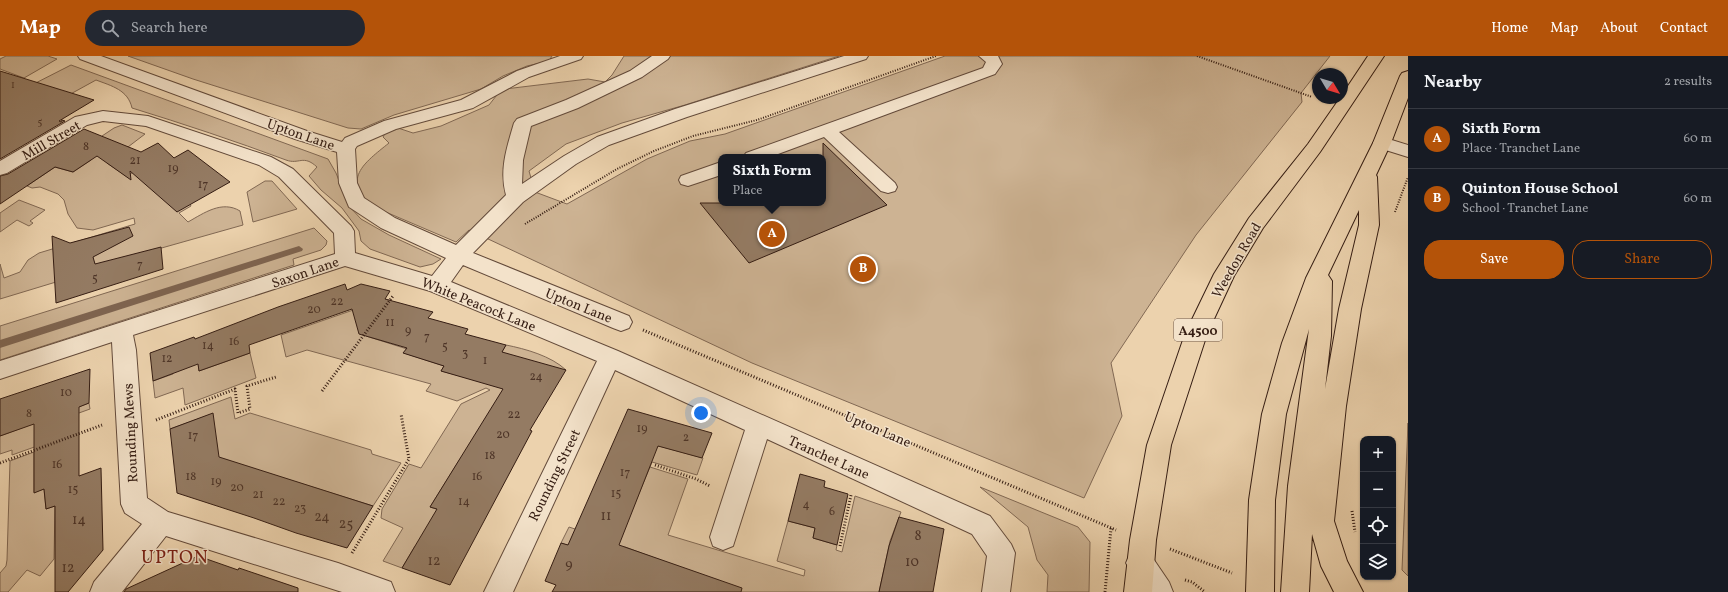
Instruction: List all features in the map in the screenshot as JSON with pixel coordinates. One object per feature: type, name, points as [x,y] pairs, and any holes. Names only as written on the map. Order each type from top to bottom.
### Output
[{"type":"highway","name":"Weedon Road","points":[[1138,592],[1140,563],[1159,445],[1196,334],[1224,274],[1256,223],[1314,148],[1376,56]]},
{"type":"highway","points":[[1260,592],[1262,500],[1274,414],[1293,343],[1322,267],[1382,143],[1408,76]]},
{"type":"highway","points":[[1349,592],[1335,566],[1321,521],[1334,406],[1350,309],[1369,225],[1368,172]]},
{"type":"highway","points":[[1295,592],[1301,486],[1320,336],[1322,267]]},
{"type":"street","name":"Upton Lane","points":[[86,56],[302,135],[346,149],[348,183],[356,202],[388,223],[459,255],[621,322]]},
{"type":"street","points":[[346,149],[350,142],[390,125],[467,104],[523,74],[575,56]]},
{"type":"street","points":[[516,197],[513,190],[511,168],[523,123],[572,104],[628,77],[662,56]]},
{"type":"street","points":[[437,285],[459,255],[516,197],[570,160],[604,141],[681,113],[860,56]]},
{"type":"street","points":[[760,154],[989,71],[994,64],[993,60],[987,56]]},
{"type":"street","name":"Mill Street","points":[[0,169],[82,121],[103,116]]},
{"type":"street","name":"Saxon Lane","points":[[0,370],[121,330],[255,289],[345,258],[344,231],[286,173],[265,161],[148,121],[103,116]]},
{"type":"street","points":[[827,130],[888,187]]},
{"type":"street","points":[[1382,143],[1408,151]]},
{"type":"street","points":[[688,180],[718,169]]},
{"type":"street","name":"White Peacock Lane","points":[[345,258],[437,285],[610,357]]},
{"type":"street","name":"Rounding Mews","points":[[121,330],[125,350],[134,504],[161,522],[338,577],[381,592]]},
{"type":"street","name":"Tranchet Lane","points":[[610,357],[981,525],[1001,553],[996,592]]},
{"type":"street","name":"Rounding Street","points":[[498,592],[610,357]]},
{"type":"street","points":[[723,537],[759,425]]},
{"type":"street","points":[[104,592],[161,522]]},
{"type":"street","points":[[1140,563],[1170,585]]},
{"type":"path","points":[[519,227],[618,169],[654,151],[693,136],[757,120],[936,56]]},
{"type":"path","points":[[1197,56],[1312,97]]},
{"type":"path","points":[[322,391],[396,293]]},
{"type":"path","name":"Upton Lane","points":[[621,322],[1111,528],[1105,592]]},
{"type":"path","points":[[0,462],[235,389],[238,413],[250,409],[247,386],[276,376]]},
{"type":"path","points":[[338,577],[409,459],[402,414]]},
{"type":"path","points":[[655,465],[696,479],[736,499]]},
{"type":"path","points":[[840,546],[853,488]]},
{"type":"path","points":[[1167,548],[1231,572]]},
{"type":"path","points":[[1170,585],[1192,582],[1205,592]]},
{"type":"shaded area","points":[[6,56],[48,56],[57,59],[24,78],[0,69],[0,59]]},
{"type":"shaded area","points":[[128,56],[552,56],[549,61],[527,66],[503,76],[481,89],[394,115],[361,129],[348,128],[193,79]]},
{"type":"shaded area","points":[[624,56],[839,56],[685,105],[622,123],[566,144],[529,171],[535,192],[567,204],[647,159],[690,141],[725,134],[945,56],[1330,56],[1321,68],[1312,68],[1312,79],[1301,93],[1302,102],[1196,235],[1111,363],[1122,416],[1084,498],[752,363],[469,230],[456,242],[374,207],[364,197],[358,188],[357,180],[359,172],[371,158],[389,143],[383,137],[387,130],[395,127],[413,133],[441,126],[489,105],[500,91],[505,89],[588,79],[605,82],[612,75]]},
{"type":"shaded area","points":[[71,65],[328,159],[336,173],[349,206],[361,219],[389,235],[441,259],[433,264],[420,267],[370,249],[361,241],[359,231],[342,208],[321,190],[309,176],[317,167],[312,163],[304,160],[286,160],[132,108],[127,97],[123,93],[96,80],[56,102],[0,98],[16,93]]},
{"type":"shaded area","points":[[122,125],[145,134],[107,163],[126,176],[138,170],[190,204],[191,206],[179,213],[188,222],[213,209],[227,207],[240,211],[243,225],[66,275],[56,282],[0,299],[0,264],[4,278],[20,272],[28,260],[39,253],[135,224],[134,218],[93,230],[77,228],[68,214],[64,200],[58,194],[40,187],[32,188],[27,186],[55,167],[73,172],[91,160],[102,136],[114,128]]},
{"type":"shaded area","points":[[265,181],[272,181],[297,209],[253,222],[247,192]]},
{"type":"shaded area","points":[[19,200],[45,210],[30,221],[33,223],[29,226],[17,220],[0,232],[0,213]]},
{"type":"shaded area","points":[[314,228],[327,241],[326,245],[321,250],[293,259],[294,265],[0,360],[0,326]]},
{"type":"shaded area","points":[[385,299],[392,301],[366,336],[407,349],[404,353],[444,366],[441,371],[483,382],[506,345],[546,357],[566,370],[525,388],[460,459],[430,507],[455,515],[434,553],[415,546],[402,568],[383,561],[403,528],[381,518],[382,509],[409,464],[421,468],[461,404],[490,390],[486,388],[457,401],[426,391],[431,384],[307,350],[286,357],[281,335]]},
{"type":"shaded area","points":[[197,353],[199,371],[250,353],[256,378],[185,405],[183,388],[155,398],[153,381],[173,374],[171,362]]},
{"type":"shaded area","points":[[231,397],[235,419],[250,413],[371,450],[372,454],[401,463],[373,506],[216,457],[212,414],[170,429],[169,420]]},
{"type":"shaded area","points":[[89,403],[90,409],[54,422],[54,440],[12,455],[12,450],[0,454],[0,436]]},
{"type":"shaded area","points":[[1408,423],[1408,576],[1402,570]]},
{"type":"shaded area","points":[[659,446],[703,458],[697,475],[652,462],[650,467],[608,456]]},
{"type":"shaded area","points":[[34,452],[34,492],[44,489],[46,509],[55,506],[54,559],[40,576],[27,570],[8,592],[0,592],[0,573],[6,566],[7,560],[10,461]]},
{"type":"shaded area","points":[[650,467],[688,479],[668,535],[804,576],[805,570],[777,561],[788,521],[815,528],[813,538],[837,545],[836,550],[842,552],[855,496],[901,512],[890,541],[879,592],[709,592],[682,568],[625,547],[590,553],[561,543],[569,527],[575,529],[632,510]]},
{"type":"shaded area","points":[[980,487],[1078,527],[1090,542],[1089,592],[1047,592],[1048,575],[1037,560],[1028,527]]},
{"type":"building","points":[[0,71],[94,100],[59,121],[65,121],[0,159]]},
{"type":"building","points":[[84,129],[141,152],[158,143],[174,158],[188,150],[230,182],[177,212],[130,171],[131,180],[97,156],[73,172],[55,167],[0,204],[0,176],[8,174]]},
{"type":"building","points":[[823,143],[887,205],[749,263],[700,203],[718,203],[718,206],[826,206],[826,154],[823,154]]},
{"type":"building","points":[[129,227],[133,236],[93,257],[95,264],[161,247],[163,269],[56,303],[52,236],[70,243]]},
{"type":"building","points":[[345,284],[347,290],[361,284],[390,291],[385,299],[433,312],[428,318],[468,329],[465,334],[506,345],[502,352],[566,370],[530,430],[532,431],[450,585],[402,568],[437,509],[430,507],[503,389],[441,371],[444,366],[403,353],[407,348],[359,334],[352,309],[249,345],[250,353],[199,371],[198,364],[153,381],[150,353],[194,337],[195,339],[278,307]]},
{"type":"building","points":[[90,369],[89,403],[79,407],[79,476],[101,468],[103,550],[68,592],[55,592],[55,506],[46,509],[44,489],[34,493],[34,424],[0,436],[0,399]]},
{"type":"building","points":[[628,409],[712,433],[702,458],[658,446],[619,545],[742,588],[741,592],[552,592],[556,585],[545,581],[561,543],[568,545]]},
{"type":"building","points":[[213,413],[219,457],[373,506],[347,548],[296,533],[177,493],[170,429]]},
{"type":"building","points":[[800,474],[825,481],[824,487],[848,494],[837,545],[813,538],[815,528],[788,521]]},
{"type":"building","points":[[899,517],[944,529],[933,592],[879,592],[889,546]]},
{"type":"building","points":[[198,556],[298,588],[298,592],[124,592],[126,589]]},
{"type":"waterway","points":[[0,344],[299,249]]},
{"type":"place","name":"Sixth Form","points":[[772,234]]},
{"type":"place","name":"Quinton House School","points":[[863,269]]},
{"type":"district","name":"UPTON","points":[[175,556]]}]
